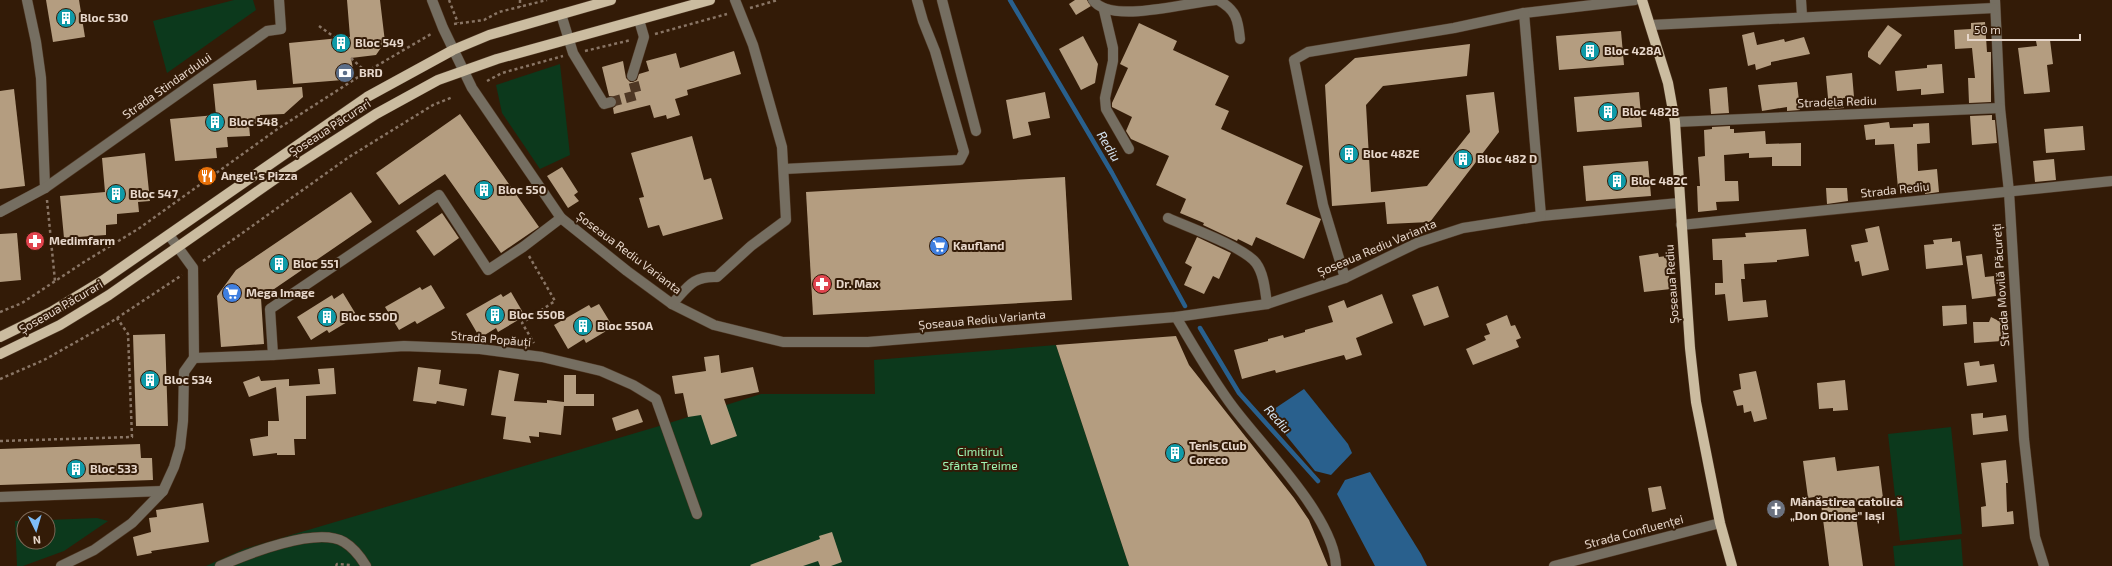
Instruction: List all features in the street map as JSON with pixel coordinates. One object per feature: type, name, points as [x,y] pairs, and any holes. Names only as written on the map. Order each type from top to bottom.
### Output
[{"type":"main road","name":"Șoseaua Păcurari","points":[[0,337],[51,312],[102,281],[367,97],[453,50],[510,28],[611,0]]},
{"type":"main road","name":"Șoseaua Păcurari","points":[[0,354],[60,325],[109,295],[278,177],[376,114],[438,80],[463,69],[710,0]]},
{"type":"main road","name":"Șoseaua Rediu","points":[[1642,0],[1668,82],[1675,122],[1679,203],[1690,348],[1696,402],[1720,523],[1732,566]]},
{"type":"street","points":[[27,0],[36,42],[41,78],[45,188]]},
{"type":"street","name":"Strada Stindardului","points":[[0,212],[45,188],[267,31],[281,29],[279,0]]},
{"type":"street","name":"Șoseaua Rediu Varianta","points":[[432,0],[453,50],[472,88],[561,218],[627,271],[672,304],[714,325],[783,342],[868,342],[1176,317],[1266,304],[1345,278],[1417,243],[1463,228],[1540,216],[1679,203]]},
{"type":"street","points":[[672,304],[695,280],[703,277],[717,277],[751,246],[786,220],[782,147],[753,45],[735,0]]},
{"type":"street","points":[[784,169],[960,160],[964,152],[935,51],[923,21],[917,0]]},
{"type":"street","points":[[942,0],[976,131]]},
{"type":"street","points":[[1093,0],[1104,10],[1113,48],[1114,61],[1105,98],[1106,109],[1129,149]]},
{"type":"street","points":[[1104,10],[1130,13],[1217,0],[1231,7],[1238,21],[1240,39]]},
{"type":"street","points":[[1345,278],[1322,205],[1294,60],[1308,52],[1454,28],[1559,5],[1635,0]]},
{"type":"street","points":[[1801,0],[1802,16]]},
{"type":"street","points":[[1651,25],[1995,4]]},
{"type":"street","name":"Strada Movilă Păcureți","points":[[1995,4],[2000,108],[2009,192],[2024,439],[2035,537],[2044,566]]},
{"type":"street","points":[[1524,13],[1540,216]]},
{"type":"street","points":[[561,14],[573,53],[604,104],[611,102]]},
{"type":"street","points":[[632,76],[644,37],[639,20]]},
{"type":"street","name":"Stradela Rediu","points":[[1675,122],[2000,108]]},
{"type":"street","name":"Strada Rediu","points":[[1681,225],[2112,181]]},
{"type":"street","points":[[272,356],[270,309],[439,196],[488,270],[523,247],[561,218]]},
{"type":"street","points":[[1168,218],[1242,252],[1255,262],[1262,276],[1266,304]]},
{"type":"street","points":[[62,566],[94,550],[132,523],[163,491],[174,467],[180,447],[184,372],[194,358],[192,268],[169,235]]},
{"type":"street","points":[[1176,317],[1233,407],[1272,454],[1314,512],[1330,540],[1336,566]]},
{"type":"street","name":"Strada Popăuți","points":[[194,358],[272,356],[404,346],[480,349],[542,357],[601,371],[633,385],[656,399],[697,514]]},
{"type":"street","points":[[0,497],[163,491]]},
{"type":"street","name":"Strada Confluenței","points":[[1554,566],[1720,523]]},
{"type":"street","points":[[220,566],[251,552],[308,538],[327,538],[342,541],[355,549],[366,566]]},
{"type":"path","points":[[450,0],[458,23]]},
{"type":"path","points":[[520,0],[520,7]]},
{"type":"path","points":[[454,24],[484,20],[499,12],[547,0]]},
{"type":"path","points":[[319,26],[337,39]]},
{"type":"path","points":[[0,312],[22,303],[138,229],[279,128],[366,72],[432,34]]},
{"type":"path","points":[[351,58],[366,72]]},
{"type":"path","points":[[0,379],[44,360],[117,318],[192,268],[349,157],[433,105],[453,97]]},
{"type":"path","points":[[45,188],[55,281]]},
{"type":"path","points":[[523,247],[555,301],[522,323],[542,357]]},
{"type":"path","points":[[0,441],[132,437],[128,334],[117,318]]},
{"type":"path","points":[[336,566],[337,564],[355,566]]},
{"type":"green space","points":[[234,0],[253,0],[256,10],[167,73],[153,21]]},
{"type":"green space","points":[[560,64],[570,155],[540,169],[502,113],[496,85]]},
{"type":"green space","name":"Cimitirul Sfânta Treime","points":[[1056,345],[1129,566],[206,566],[244,549],[666,424],[761,394],[875,394],[874,360]]},
{"type":"green space","points":[[1951,427],[1962,534],[1900,541],[1888,434]]},
{"type":"green space","points":[[97,518],[108,521],[64,551],[23,566],[17,566],[16,550],[56,550],[56,520]]},
{"type":"green space","points":[[15,521],[16,521],[16,544]]},
{"type":"green space","points":[[1961,539],[1963,566],[1895,566],[1893,546]]},
{"type":"water","points":[[1304,389],[1348,444],[1352,453],[1331,475],[1315,471],[1268,413]]},
{"type":"water","points":[[1370,472],[1427,566],[1375,566],[1337,494],[1345,480]]},
{"type":"building","name":"Bloc 530","points":[[46,0],[79,0],[85,37],[53,42]]},
{"type":"building","name":"Bloc 549","points":[[347,0],[380,0],[385,42],[376,55],[351,58],[353,69],[343,80],[293,84],[289,43],[350,37]]},
{"type":"building","points":[[1075,0],[1087,0],[1091,6],[1076,15],[1069,4]]},
{"type":"building","points":[[1985,22],[1987,52],[1991,52],[1991,102],[1969,103],[1968,78],[1975,78],[1972,48],[1955,49],[1954,30],[1971,29],[1971,23]]},
{"type":"building","points":[[1139,23],[1177,41],[1173,50],[1229,76],[1215,105],[1229,111],[1221,129],[1303,166],[1286,204],[1321,219],[1304,259],[1256,237],[1252,246],[1238,239],[1237,241],[1203,225],[1204,223],[1180,213],[1186,199],[1156,185],[1169,156],[1131,139],[1126,131],[1132,117],[1112,107],[1112,103],[1128,68],[1120,64]]},
{"type":"building","points":[[1888,25],[1902,35],[1880,65],[1868,57],[1868,52]]},
{"type":"building","name":"Bloc 428A","points":[[1621,31],[1624,65],[1559,70],[1556,36]]},
{"type":"building","points":[[1754,32],[1757,45],[1784,39],[1785,42],[1804,37],[1810,54],[1771,62],[1771,65],[1756,70],[1755,64],[1748,66],[1742,35]]},
{"type":"building","points":[[1083,36],[1098,64],[1095,83],[1081,90],[1059,49]]},
{"type":"building","points":[[2050,40],[2053,64],[2047,65],[2050,92],[2024,94],[2018,48],[2037,46],[2036,41]]},
{"type":"building","name":"Bloc 482E","points":[[1470,44],[1467,76],[1383,86],[1366,105],[1371,192],[1427,186],[1470,132],[1466,95],[1494,92],[1499,132],[1430,222],[1387,224],[1385,202],[1332,206],[1325,85],[1355,58]]},
{"type":"building","points":[[734,51],[741,74],[687,90],[688,95],[675,99],[680,115],[667,119],[666,115],[654,118],[650,105],[614,114],[613,108],[616,106],[617,101],[615,97],[609,96],[602,67],[623,61],[626,78],[630,82],[633,82],[637,80],[639,74],[649,71],[646,61],[676,53],[680,68]]},
{"type":"building","points":[[1942,64],[1944,93],[1921,95],[1921,89],[1897,91],[1895,71],[1927,68],[1927,65]]},
{"type":"building","points":[[1852,73],[1854,97],[1843,98],[1844,108],[1829,109],[1826,76]]},
{"type":"building","name":"Bloc 548","points":[[256,80],[257,90],[302,87],[303,97],[284,114],[260,115],[260,124],[249,125],[250,136],[227,137],[228,147],[216,148],[217,158],[175,161],[170,119],[216,115],[213,84]]},
{"type":"building","points":[[1797,82],[1800,110],[1787,111],[1787,107],[1762,111],[1758,85]]},
{"type":"building","points":[[1727,87],[1729,113],[1711,114],[1709,89]]},
{"type":"building","points":[[14,89],[25,186],[0,189],[0,91]]},
{"type":"building","points":[[1045,92],[1050,118],[1028,122],[1031,135],[1013,139],[1006,100]]},
{"type":"building","name":"Bloc 482B","points":[[1639,92],[1642,127],[1577,132],[1574,97]]},
{"type":"building","name":"Bloc 550","points":[[460,114],[539,227],[501,253],[445,174],[399,205],[376,173]]},
{"type":"building","points":[[1992,115],[1992,120],[1995,120],[1997,143],[1972,145],[1970,116]]},
{"type":"building","points":[[1889,122],[1890,128],[1913,127],[1913,124],[1929,123],[1930,143],[1917,144],[1918,171],[1937,169],[1939,192],[1925,194],[1925,185],[1898,188],[1894,144],[1875,145],[1875,139],[1866,140],[1864,125]]},
{"type":"building","points":[[1730,126],[1730,129],[1734,129],[1734,133],[1765,131],[1766,144],[1801,143],[1801,166],[1772,166],[1772,157],[1749,158],[1749,153],[1724,155],[1725,181],[1738,181],[1739,201],[1716,202],[1717,210],[1698,212],[1697,186],[1700,186],[1698,157],[1705,156],[1704,130],[1712,129],[1712,127]]},
{"type":"building","points":[[2083,126],[2085,150],[2046,153],[2044,129]]},
{"type":"building","points":[[692,136],[704,180],[711,178],[723,219],[663,236],[659,225],[648,228],[639,198],[644,197],[631,153]]},
{"type":"building","name":"Bloc 547","points":[[145,153],[150,201],[138,202],[139,212],[117,214],[117,224],[106,225],[106,235],[64,238],[60,196],[105,192],[102,158]]},
{"type":"building","points":[[2054,159],[2056,180],[2035,182],[2033,161]]},
{"type":"building","name":"Bloc 482C","points":[[1648,161],[1651,196],[1586,201],[1583,166]]},
{"type":"building","points":[[562,167],[578,192],[574,195],[579,201],[568,208],[547,176]]},
{"type":"building","name":"Kaufland","points":[[1065,177],[1072,300],[813,315],[806,192]]},
{"type":"building","points":[[1826,188],[1847,188],[1848,201],[1827,204]]},
{"type":"building","name":"Bloc 551","points":[[351,192],[372,222],[261,298],[264,344],[221,347],[217,296],[236,270]]},
{"type":"building","points":[[442,213],[459,238],[434,256],[416,231]]},
{"type":"building","points":[[1879,226],[1889,270],[1862,276],[1859,261],[1855,262],[1851,245],[1868,242],[1865,229]]},
{"type":"building","points":[[1806,229],[1809,256],[1777,260],[1777,262],[1744,264],[1745,279],[1741,279],[1743,302],[1766,300],[1768,317],[1728,321],[1725,294],[1715,295],[1715,283],[1723,283],[1722,260],[1713,260],[1712,239],[1746,237],[1745,233]]},
{"type":"building","points":[[17,233],[21,280],[0,282],[0,234]]},
{"type":"building","points":[[1197,237],[1231,253],[1219,279],[1213,276],[1204,294],[1184,285],[1192,267],[1185,263]]},
{"type":"building","points":[[1952,238],[1952,242],[1960,241],[1963,265],[1926,269],[1924,245],[1934,244],[1933,240]]},
{"type":"building","points":[[1658,253],[1659,257],[1666,256],[1671,289],[1644,292],[1639,256]]},
{"type":"building","points":[[1982,254],[1985,277],[1994,276],[1996,296],[1972,299],[1966,256]]},
{"type":"building","points":[[431,285],[445,308],[417,324],[415,321],[399,330],[385,307],[420,287],[422,290]]},
{"type":"building","points":[[1438,286],[1449,317],[1424,326],[1412,295]]},
{"type":"building","name":"Bloc 550B","points":[[511,292],[525,316],[498,332],[496,328],[480,338],[466,314],[501,294],[503,297]]},
{"type":"building","name":"Bloc 550D","points":[[343,293],[357,316],[329,333],[327,330],[311,340],[297,317],[332,295],[334,299]]},
{"type":"building","points":[[1382,294],[1393,323],[1356,338],[1362,355],[1346,360],[1344,355],[1276,373],[1275,370],[1242,379],[1234,350],[1268,341],[1268,339],[1283,335],[1284,338],[1333,322],[1328,306],[1344,300],[1347,308]]},
{"type":"building","name":"Bloc 550A","points":[[599,304],[613,327],[586,343],[584,339],[568,349],[554,325],[589,305],[591,308]]},
{"type":"building","points":[[1966,305],[1967,324],[1943,326],[1942,306]]},
{"type":"building","points":[[1507,315],[1511,326],[1515,325],[1521,338],[1516,340],[1519,347],[1473,365],[1466,349],[1486,340],[1484,336],[1490,334],[1486,324]]},
{"type":"building","points":[[1991,317],[2001,322],[2002,341],[1974,343],[1973,322],[1989,322]]},
{"type":"building","name":"Bloc 534","points":[[165,334],[168,426],[136,426],[133,335]]},
{"type":"building","name":"Tenis Club Coreco","points":[[1176,336],[1189,365],[1294,498],[1309,520],[1328,566],[1129,566],[1056,345]]},
{"type":"building","points":[[719,355],[721,373],[753,367],[759,392],[724,399],[737,436],[711,445],[701,415],[688,417],[683,393],[675,394],[672,376],[706,371],[704,357]]},
{"type":"building","points":[[1979,361],[1980,366],[1994,364],[1997,382],[1967,386],[1964,363]]},
{"type":"building","points":[[418,367],[441,370],[439,384],[467,389],[464,406],[437,401],[436,404],[413,401]]},
{"type":"building","points":[[334,368],[336,394],[306,396],[306,439],[294,439],[295,455],[277,455],[277,453],[253,456],[250,439],[268,436],[268,421],[279,421],[276,387],[249,397],[243,382],[259,376],[261,381],[289,379],[289,386],[320,384],[318,369]]},
{"type":"building","points":[[499,370],[519,374],[514,401],[547,403],[547,400],[564,402],[564,375],[576,375],[576,394],[594,394],[594,406],[564,405],[561,435],[539,432],[539,437],[529,436],[531,443],[503,439],[506,417],[491,415]]},
{"type":"building","points":[[1756,371],[1767,419],[1754,422],[1751,411],[1744,413],[1743,405],[1737,406],[1733,391],[1741,389],[1739,374]]},
{"type":"building","points":[[1845,380],[1848,410],[1833,411],[1833,408],[1819,409],[1817,383]]},
{"type":"building","points":[[638,409],[643,422],[616,431],[612,418]]},
{"type":"building","points":[[1983,413],[1983,418],[2006,415],[2008,431],[1973,435],[1971,414]]},
{"type":"building","name":"Bloc 533","points":[[140,444],[141,458],[152,458],[153,480],[0,485],[0,449]]},
{"type":"building","name":"Mănăstirea catolică „Don Orione” Iași","points":[[1835,457],[1837,471],[1879,466],[1883,498],[1854,502],[1863,566],[1829,566],[1820,496],[1808,498],[1803,461]]},
{"type":"building","points":[[2006,460],[2008,483],[2006,483],[2007,512],[2013,511],[2014,524],[1982,527],[1981,507],[1986,506],[1981,463]]},
{"type":"building","points":[[1661,486],[1666,509],[1652,512],[1648,488]]},
{"type":"building","points":[[203,503],[209,542],[151,551],[152,553],[137,556],[133,537],[151,532],[149,518],[157,517],[156,510]]},
{"type":"building","points":[[832,532],[842,562],[831,566],[820,566],[818,561],[803,566],[750,565],[820,539],[819,536]]},
{"type":"waterway","name":"Rediu","points":[[1010,0],[1112,173],[1185,306]]},
{"type":"waterway","name":"Rediu","points":[[1200,328],[1239,393],[1318,481]]},
{"type":"tunnel","points":[[611,102],[637,95],[632,76]]},
{"type":"place","name":"Bloc 530","points":[[66,18]]},
{"type":"place","name":"Bloc 549","points":[[341,43]]},
{"type":"place","name":"Bloc 428A","points":[[1590,51]]},
{"type":"place","name":"BRD","points":[[345,73]]},
{"type":"place","name":"Bloc 482B","points":[[1608,112]]},
{"type":"place","name":"Bloc 548","points":[[215,122]]},
{"type":"place","name":"Bloc 482E","points":[[1349,154]]},
{"type":"place","name":"Bloc 482 D","points":[[1463,159]]},
{"type":"place","name":"Angel' s Pizza","points":[[207,176]]},
{"type":"place","name":"Bloc 482C","points":[[1617,181]]},
{"type":"place","name":"Bloc 550","points":[[484,190]]},
{"type":"place","name":"Bloc 547","points":[[116,194]]},
{"type":"place","name":"Medimfarm","points":[[35,241]]},
{"type":"place","name":"Kaufland","points":[[939,246]]},
{"type":"place","name":"Bloc 551","points":[[279,264]]},
{"type":"place","name":"Dr. Max","points":[[822,284]]},
{"type":"place","name":"Mega Image","points":[[232,293]]},
{"type":"place","name":"Bloc 550B","points":[[495,315]]},
{"type":"place","name":"Bloc 550D","points":[[327,317]]},
{"type":"place","name":"Bloc 550A","points":[[583,326]]},
{"type":"place","name":"Bloc 534","points":[[150,380]]},
{"type":"place","name":"Tenis Club Coreco","points":[[1175,453]]},
{"type":"place","name":"Bloc 533","points":[[76,469]]},
{"type":"place","name":"Mănăstirea catolică „Don Orione” Iași","points":[[1776,509]]}]
